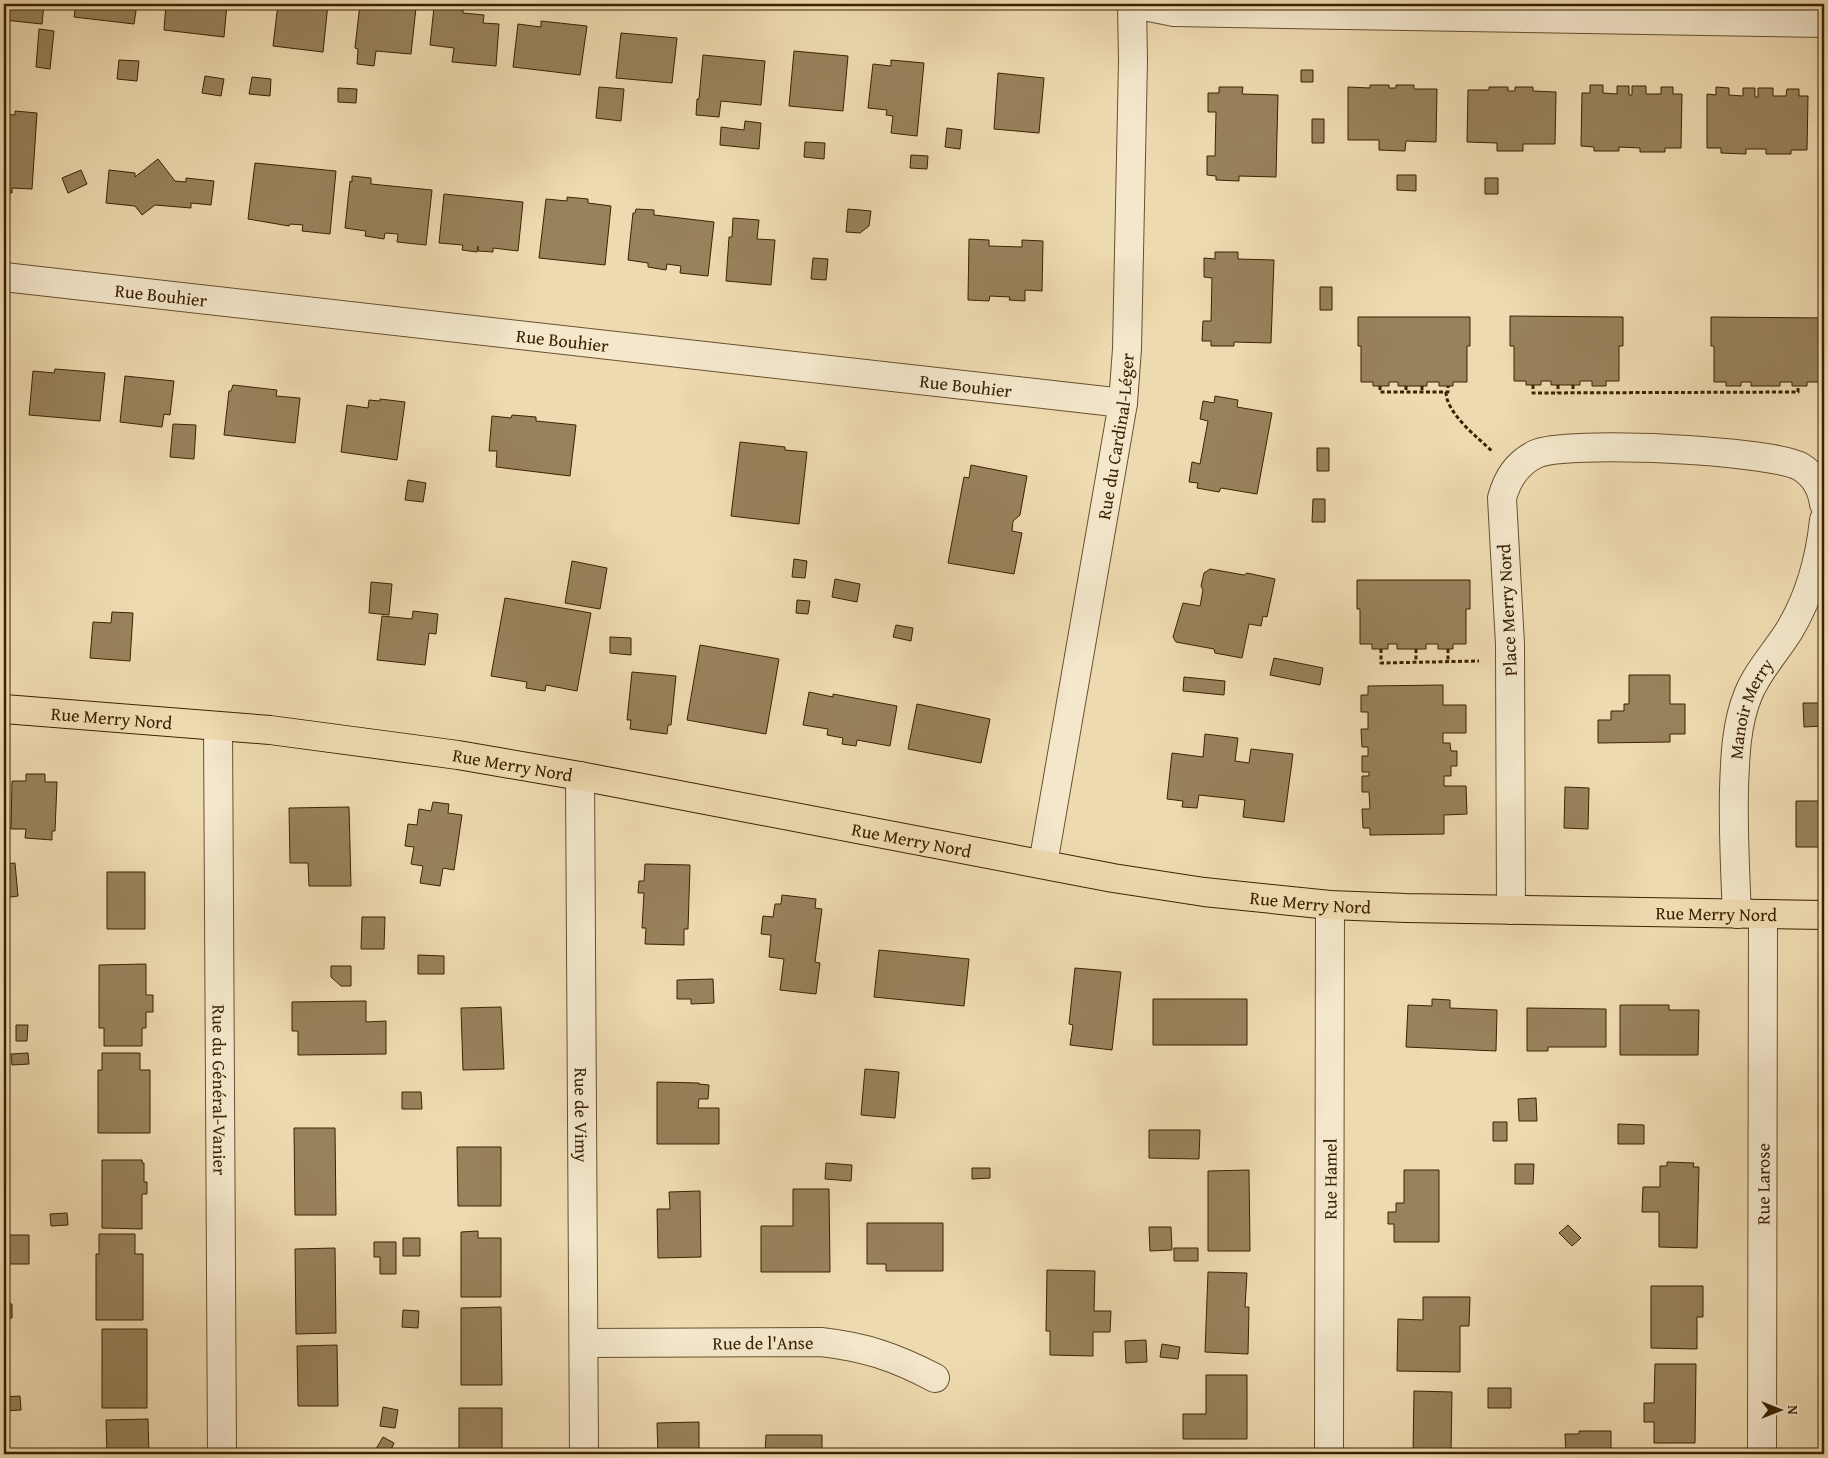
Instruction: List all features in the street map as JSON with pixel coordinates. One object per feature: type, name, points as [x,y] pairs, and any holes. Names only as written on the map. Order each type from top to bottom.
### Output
[{"type":"main road","name":"Rue Merry Nord","points":[[4,709],[270,730],[458,754],[1113,878],[1204,892],[1330,905],[1824,915]]},
{"type":"street","points":[[1133,4],[1182,13],[1824,23]]},
{"type":"street","name":"Rue du Cardinal-Léger","points":[[1043,864],[1123,403],[1127,319],[1133,4]]},
{"type":"street","name":"Rue Bouhier","points":[[4,277],[1123,403]]},
{"type":"street","name":"Place Merry Nord","points":[[1511,910],[1510,660],[1508,577],[1502,498],[1505,486],[1515,470],[1527,459],[1549,450],[1602,448],[1714,452],[1788,461],[1800,466],[1814,478],[1824,504]]},
{"type":"street","name":"Manoir Merry","points":[[1750,914],[1734,849],[1734,776],[1742,712],[1755,680],[1790,629],[1800,608],[1816,566],[1824,520]]},
{"type":"street","name":"Rue du Général-Vanier","points":[[218,726],[222,1454]]},
{"type":"street","name":"Rue de Vimy","points":[[580,776],[584,1454]]},
{"type":"street","name":"Rue Hamel","points":[[1329,1454],[1330,905]]},
{"type":"street","name":"Rue Larose","points":[[1750,914],[1762,1454]]},
{"type":"street","name":"Rue de l'Anse","points":[[584,1343],[821,1342],[854,1346],[888,1356],[910,1364],[935,1378]]},
{"type":"path","points":[[1533,385],[1533,393],[1798,392],[1798,386]]},
{"type":"path","points":[[1558,385],[1558,393]]},
{"type":"path","points":[[1573,385],[1573,393]]},
{"type":"path","points":[[1380,386],[1380,392],[1446,392]]},
{"type":"path","points":[[1406,386],[1406,392]]},
{"type":"path","points":[[1422,386],[1422,392]]},
{"type":"path","points":[[1448,386],[1448,392],[1446,392],[1450,406],[1462,422],[1515,470]]},
{"type":"path","points":[[1600,386],[1600,393]]},
{"type":"path","points":[[1732,386],[1732,393]]},
{"type":"path","points":[[1757,386],[1757,392]]},
{"type":"path","points":[[1773,386],[1773,392]]},
{"type":"path","points":[[1381,649],[1381,663],[1510,660]]},
{"type":"path","points":[[1416,649],[1416,662]]},
{"type":"path","points":[[1448,649],[1448,662]]},
{"type":"building","points":[[4,4],[44,4],[42,24],[4,20]]},
{"type":"building","points":[[76,4],[137,4],[134,24],[74,17]]},
{"type":"building","points":[[166,4],[227,4],[224,37],[164,30]]},
{"type":"building","points":[[278,4],[328,4],[323,52],[273,46]]},
{"type":"building","points":[[360,4],[416,8],[411,54],[376,51],[374,66],[357,64],[358,49],[355,48]]},
{"type":"building","points":[[434,7],[463,10],[463,13],[484,15],[483,23],[499,24],[496,66],[452,62],[454,48],[430,45]]},
{"type":"building","points":[[541,21],[587,26],[580,75],[513,67],[518,24],[541,27]]},
{"type":"building","points":[[39,29],[54,31],[50,69],[36,67]]},
{"type":"building","points":[[621,33],[677,38],[672,83],[616,78]]},
{"type":"building","points":[[794,51],[848,56],[843,111],[789,106]]},
{"type":"building","points":[[703,55],[765,61],[761,105],[721,101],[719,117],[696,115]]},
{"type":"building","points":[[119,60],[139,61],[137,81],[117,79]]},
{"type":"building","points":[[891,60],[924,63],[917,136],[891,133],[893,116],[886,115],[887,110],[868,108],[873,64],[891,66]]},
{"type":"building","points":[[1301,70],[1313,70],[1313,82],[1301,82]]},
{"type":"building","points":[[998,73],[1044,78],[1039,133],[994,129]]},
{"type":"building","points":[[205,76],[224,79],[221,96],[202,93]]},
{"type":"building","points":[[252,77],[271,79],[270,96],[249,94]]},
{"type":"building","points":[[1370,85],[1389,85],[1389,88],[1396,88],[1396,85],[1414,85],[1414,89],[1437,89],[1436,142],[1406,141],[1405,151],[1379,150],[1379,140],[1348,140],[1348,87],[1370,88]]},
{"type":"building","points":[[1590,85],[1603,85],[1603,93],[1617,94],[1617,86],[1629,86],[1629,95],[1632,95],[1632,86],[1646,86],[1646,94],[1661,94],[1661,87],[1673,87],[1673,94],[1682,94],[1681,148],[1665,148],[1665,152],[1640,152],[1640,148],[1619,147],[1619,151],[1594,151],[1594,147],[1581,146],[1582,93],[1590,93]]},
{"type":"building","points":[[599,87],[624,89],[621,121],[596,118]]},
{"type":"building","points":[[1219,87],[1243,87],[1242,94],[1278,95],[1276,177],[1239,176],[1239,181],[1216,180],[1216,176],[1207,175],[1207,156],[1215,156],[1216,112],[1208,112],[1208,93],[1219,93]]},
{"type":"building","points":[[1489,87],[1508,87],[1508,91],[1515,91],[1515,87],[1533,87],[1533,91],[1556,92],[1555,144],[1523,144],[1523,151],[1497,151],[1497,143],[1467,142],[1468,90],[1489,90]]},
{"type":"building","points":[[1716,87],[1729,88],[1729,95],[1743,96],[1743,88],[1755,88],[1755,97],[1758,97],[1758,88],[1773,88],[1773,96],[1786,96],[1787,89],[1799,89],[1799,96],[1808,96],[1807,150],[1791,150],[1791,154],[1766,154],[1766,149],[1746,149],[1746,154],[1721,153],[1721,148],[1707,148],[1707,94],[1716,95]]},
{"type":"building","points":[[338,88],[357,89],[356,103],[338,102]]},
{"type":"building","points":[[15,111],[37,113],[32,189],[12,188],[12,193],[4,192],[4,114],[15,115]]},
{"type":"building","points":[[1312,119],[1324,119],[1324,143],[1312,143]]},
{"type":"building","points":[[745,121],[761,123],[759,149],[720,145],[721,127],[744,130]]},
{"type":"building","points":[[947,128],[962,130],[960,149],[945,147]]},
{"type":"building","points":[[805,142],[825,143],[824,159],[804,157]]},
{"type":"building","points":[[911,155],[928,156],[927,169],[910,168]]},
{"type":"building","points":[[158,159],[175,181],[186,182],[186,178],[214,181],[211,205],[191,203],[191,208],[155,205],[142,215],[135,206],[106,203],[109,170],[135,173],[135,177]]},
{"type":"building","points":[[255,163],[336,171],[330,234],[302,231],[303,225],[290,224],[289,226],[248,219]]},
{"type":"building","points":[[81,170],[87,184],[68,193],[62,178]]},
{"type":"building","points":[[1397,175],[1416,175],[1416,191],[1397,190]]},
{"type":"building","points":[[352,176],[371,178],[371,184],[432,190],[426,245],[397,242],[398,234],[385,233],[384,239],[365,236],[366,231],[345,228]]},
{"type":"building","points":[[1485,178],[1498,178],[1498,194],[1485,194]]},
{"type":"building","points":[[444,194],[523,202],[518,251],[493,248],[493,252],[478,251],[478,246],[477,252],[462,250],[463,245],[439,243]]},
{"type":"building","points":[[567,197],[588,199],[588,203],[611,206],[605,265],[539,258],[546,199],[567,201]]},
{"type":"building","points":[[636,209],[654,210],[654,215],[714,222],[708,276],[680,273],[681,266],[667,264],[666,270],[648,267],[648,263],[628,260],[633,213],[635,213]]},
{"type":"building","points":[[848,209],[871,211],[869,226],[860,233],[846,232]]},
{"type":"building","points":[[733,218],[759,220],[757,239],[775,240],[771,285],[726,281],[729,237],[732,237]]},
{"type":"building","points":[[969,239],[989,240],[989,246],[1022,247],[1022,240],[1043,241],[1042,291],[1025,290],[1025,301],[1009,300],[1010,297],[990,296],[989,301],[968,300]]},
{"type":"building","points":[[1215,252],[1238,252],[1238,259],[1274,260],[1271,343],[1234,342],[1234,346],[1211,346],[1211,341],[1202,341],[1203,321],[1211,321],[1212,278],[1204,277],[1204,258],[1215,259]]},
{"type":"building","points":[[813,258],[828,259],[826,280],[811,279]]},
{"type":"building","points":[[1320,287],[1332,287],[1332,310],[1320,310]]},
{"type":"building","points":[[1510,316],[1623,317],[1623,346],[1619,346],[1619,381],[1606,381],[1606,386],[1592,386],[1592,381],[1580,381],[1580,385],[1551,385],[1551,381],[1541,381],[1541,385],[1526,385],[1526,381],[1514,381],[1514,346],[1510,346]]},
{"type":"building","points":[[1358,317],[1470,317],[1470,346],[1467,346],[1467,382],[1453,382],[1453,386],[1439,386],[1439,382],[1427,382],[1427,386],[1398,386],[1398,382],[1389,382],[1389,386],[1373,386],[1373,382],[1361,382],[1361,346],[1358,346]]},
{"type":"building","points":[[1711,317],[1824,318],[1824,346],[1819,346],[1819,382],[1807,382],[1807,386],[1792,386],[1792,382],[1780,382],[1780,386],[1751,386],[1751,382],[1741,382],[1741,386],[1726,386],[1726,382],[1714,382],[1714,346],[1711,346]]},
{"type":"building","points":[[55,369],[105,373],[100,421],[29,415],[33,371],[54,373]]},
{"type":"building","points":[[125,376],[174,381],[170,415],[164,414],[162,427],[120,422]]},
{"type":"building","points":[[233,385],[277,390],[276,396],[300,398],[295,443],[224,435],[229,391],[231,391]]},
{"type":"building","points":[[1215,396],[1238,400],[1237,407],[1272,413],[1257,494],[1221,488],[1219,492],[1197,488],[1198,483],[1189,482],[1192,462],[1200,464],[1208,421],[1200,419],[1203,401],[1214,403]]},
{"type":"building","points":[[380,399],[405,402],[397,460],[341,452],[347,405],[368,408],[369,400],[380,401]]},
{"type":"building","points":[[512,415],[536,417],[536,421],[576,425],[570,476],[496,467],[497,451],[489,451],[492,416],[511,418]]},
{"type":"building","points":[[173,424],[196,425],[194,459],[170,457]]},
{"type":"building","points":[[740,442],[785,447],[785,450],[807,452],[799,524],[731,516]]},
{"type":"building","points":[[1317,448],[1329,448],[1329,471],[1317,471]]},
{"type":"building","points":[[971,465],[1027,476],[1020,515],[1013,521],[1012,531],[1022,533],[1014,574],[948,563],[964,477],[969,478]]},
{"type":"building","points":[[408,480],[426,483],[423,502],[405,500]]},
{"type":"building","points":[[1313,499],[1325,499],[1325,522],[1312,522]]},
{"type":"building","points":[[794,559],[807,561],[805,578],[792,577]]},
{"type":"building","points":[[572,561],[607,568],[600,609],[565,603]]},
{"type":"building","points":[[1210,569],[1244,575],[1247,573],[1275,579],[1267,617],[1263,616],[1261,626],[1249,624],[1242,658],[1215,653],[1214,649],[1176,642],[1173,637],[1183,603],[1200,606],[1204,573]]},
{"type":"building","points":[[835,579],[860,584],[857,602],[832,597]]},
{"type":"building","points":[[1357,580],[1470,580],[1470,609],[1466,609],[1466,644],[1453,644],[1453,649],[1438,649],[1438,644],[1426,644],[1426,649],[1397,649],[1397,644],[1388,644],[1388,649],[1372,649],[1372,644],[1360,644],[1360,609],[1357,609]]},
{"type":"building","points":[[371,582],[392,584],[389,615],[369,613]]},
{"type":"building","points":[[505,598],[591,613],[577,691],[546,685],[545,691],[526,688],[527,682],[491,676]]},
{"type":"building","points":[[797,600],[810,601],[808,614],[796,613]]},
{"type":"building","points":[[413,611],[438,614],[436,634],[429,633],[425,665],[377,660],[382,616],[412,619]]},
{"type":"building","points":[[112,612],[133,613],[130,661],[90,658],[93,622],[111,623]]},
{"type":"building","points":[[896,625],[913,628],[911,641],[893,637]]},
{"type":"building","points":[[610,637],[631,638],[631,655],[610,653]]},
{"type":"building","points":[[700,645],[779,659],[766,734],[687,720]]},
{"type":"building","points":[[1274,658],[1323,668],[1320,685],[1270,675]]},
{"type":"building","points":[[632,672],[676,676],[671,725],[668,725],[667,734],[630,729],[631,720],[627,720]]},
{"type":"building","points":[[1629,675],[1670,675],[1670,704],[1685,704],[1685,734],[1670,734],[1670,742],[1598,743],[1598,720],[1611,720],[1611,711],[1624,711],[1624,704],[1629,704]]},
{"type":"building","points":[[1184,677],[1225,681],[1224,695],[1183,691]]},
{"type":"building","points":[[1443,685],[1443,705],[1466,705],[1466,733],[1443,733],[1443,743],[1450,743],[1451,751],[1457,751],[1457,766],[1451,766],[1451,776],[1444,776],[1444,786],[1466,786],[1467,814],[1444,815],[1444,834],[1370,835],[1370,828],[1363,828],[1362,809],[1370,809],[1369,792],[1362,792],[1362,776],[1369,776],[1369,772],[1362,772],[1362,756],[1368,756],[1368,747],[1362,747],[1361,729],[1368,729],[1368,712],[1361,712],[1361,695],[1368,695],[1368,686]]},
{"type":"building","points":[[809,692],[833,697],[833,694],[897,706],[890,746],[857,740],[856,746],[842,744],[843,738],[827,735],[828,729],[803,725]]},
{"type":"building","points":[[1803,703],[1824,703],[1824,726],[1804,727]]},
{"type":"building","points":[[917,704],[990,719],[981,763],[908,749]]},
{"type":"building","points":[[1205,734],[1238,738],[1235,761],[1249,763],[1251,749],[1293,754],[1284,822],[1243,817],[1245,800],[1199,795],[1197,808],[1182,807],[1183,801],[1167,799],[1172,753],[1203,757]]},
{"type":"building","points":[[26,774],[45,774],[45,782],[57,782],[55,831],[52,831],[52,840],[25,838],[26,829],[11,829],[12,781],[26,781]]},
{"type":"building","points":[[1565,787],[1589,788],[1588,829],[1564,828]]},
{"type":"building","points":[[1796,801],[1824,801],[1824,847],[1796,847]]},
{"type":"building","points":[[433,802],[449,804],[448,813],[462,815],[454,870],[443,868],[440,886],[420,883],[423,866],[411,864],[414,847],[405,846],[408,824],[417,825],[419,809],[431,811]]},
{"type":"building","points":[[349,807],[351,886],[309,886],[308,863],[290,863],[289,808]]},
{"type":"building","points":[[15,863],[18,896],[4,898],[4,864]]},
{"type":"building","points":[[645,864],[690,865],[688,929],[684,929],[684,945],[645,944],[646,928],[642,928],[644,893],[638,893],[639,881],[644,881]]},
{"type":"building","points":[[107,872],[145,872],[145,929],[107,929]]},
{"type":"building","points":[[782,895],[816,899],[815,908],[822,909],[815,962],[820,963],[816,994],[780,990],[784,959],[769,957],[771,935],[761,934],[763,916],[773,917],[775,904],[781,904]]},
{"type":"building","points":[[362,917],[385,917],[384,949],[361,949]]},
{"type":"building","points":[[879,950],[969,959],[964,1006],[874,997]]},
{"type":"building","points":[[418,955],[444,956],[444,974],[418,974]]},
{"type":"building","points":[[146,964],[146,995],[153,995],[153,1012],[146,1012],[146,1028],[142,1028],[142,1046],[104,1046],[104,1028],[99,1028],[99,965]]},
{"type":"building","points":[[331,966],[351,966],[351,986],[341,986],[331,977]]},
{"type":"building","points":[[1075,968],[1121,972],[1112,1050],[1070,1045],[1073,1025],[1069,1024]]},
{"type":"building","points":[[713,979],[714,1003],[691,1004],[691,999],[677,999],[677,980]]},
{"type":"building","points":[[1153,999],[1247,999],[1247,1045],[1153,1045]]},
{"type":"building","points":[[1432,999],[1450,1000],[1450,1008],[1497,1010],[1496,1051],[1406,1047],[1408,1005],[1432,1006]]},
{"type":"building","points":[[366,1001],[366,1022],[386,1021],[386,1054],[298,1055],[298,1031],[292,1031],[292,1002]]},
{"type":"building","points":[[1620,1005],[1669,1005],[1669,1010],[1699,1010],[1698,1055],[1620,1055]]},
{"type":"building","points":[[501,1007],[504,1069],[463,1070],[461,1008]]},
{"type":"building","points":[[1527,1008],[1606,1009],[1606,1047],[1548,1047],[1548,1051],[1527,1051]]},
{"type":"building","points":[[16,1025],[28,1025],[27,1041],[16,1041]]},
{"type":"building","points":[[28,1053],[29,1064],[12,1065],[11,1054]]},
{"type":"building","points":[[102,1053],[140,1053],[140,1070],[150,1070],[150,1133],[98,1133],[98,1070],[102,1070]]},
{"type":"building","points":[[865,1069],[899,1072],[895,1118],[861,1115]]},
{"type":"building","points":[[657,1082],[709,1085],[708,1099],[699,1099],[698,1108],[719,1108],[719,1144],[657,1144]]},
{"type":"building","points":[[402,1092],[421,1092],[422,1109],[402,1109]]},
{"type":"building","points":[[1536,1098],[1537,1121],[1519,1121],[1518,1099]]},
{"type":"building","points":[[1493,1122],[1507,1122],[1507,1141],[1493,1141]]},
{"type":"building","points":[[1618,1124],[1644,1125],[1644,1144],[1618,1144]]},
{"type":"building","points":[[294,1128],[335,1128],[336,1215],[295,1215]]},
{"type":"building","points":[[1149,1130],[1200,1130],[1199,1159],[1149,1158]]},
{"type":"building","points":[[457,1147],[501,1147],[501,1206],[458,1206]]},
{"type":"building","points":[[102,1160],[142,1160],[142,1163],[144,1163],[144,1182],[147,1182],[147,1194],[142,1194],[142,1229],[102,1228]]},
{"type":"building","points":[[1667,1162],[1694,1163],[1693,1167],[1699,1167],[1697,1248],[1659,1247],[1659,1212],[1642,1212],[1643,1187],[1660,1187],[1660,1166],[1667,1166]]},
{"type":"building","points":[[826,1163],[852,1165],[851,1181],[825,1179]]},
{"type":"building","points":[[1515,1164],[1534,1164],[1533,1184],[1515,1184]]},
{"type":"building","points":[[972,1168],[990,1168],[990,1178],[972,1179]]},
{"type":"building","points":[[1249,1170],[1250,1251],[1208,1251],[1208,1171]]},
{"type":"building","points":[[1404,1170],[1439,1170],[1439,1242],[1394,1242],[1394,1224],[1388,1224],[1388,1212],[1396,1212],[1396,1203],[1404,1203]]},
{"type":"building","points":[[793,1189],[829,1189],[830,1272],[761,1272],[761,1226],[793,1226]]},
{"type":"building","points":[[700,1191],[701,1257],[658,1258],[657,1209],[670,1209],[669,1192]]},
{"type":"building","points":[[67,1213],[68,1225],[51,1226],[50,1214]]},
{"type":"building","points":[[867,1223],[943,1223],[943,1271],[886,1271],[886,1264],[867,1264]]},
{"type":"building","points":[[1568,1225],[1581,1238],[1572,1246],[1559,1233]]},
{"type":"building","points":[[1149,1227],[1171,1227],[1172,1250],[1150,1251]]},
{"type":"building","points":[[478,1231],[478,1238],[501,1238],[501,1297],[461,1297],[461,1232]]},
{"type":"building","points":[[99,1234],[135,1234],[135,1254],[143,1254],[143,1320],[96,1320],[96,1254],[99,1254]]},
{"type":"building","points":[[4,1235],[29,1235],[29,1264],[4,1264]]},
{"type":"building","points":[[403,1238],[420,1238],[420,1256],[403,1256]]},
{"type":"building","points":[[374,1242],[396,1242],[396,1274],[380,1274],[380,1257],[374,1257]]},
{"type":"building","points":[[335,1248],[336,1333],[296,1334],[295,1249]]},
{"type":"building","points":[[1174,1248],[1198,1248],[1198,1261],[1174,1261]]},
{"type":"building","points":[[1047,1270],[1095,1271],[1094,1311],[1111,1311],[1110,1332],[1093,1332],[1093,1356],[1050,1355],[1050,1331],[1046,1331]]},
{"type":"building","points":[[1208,1272],[1247,1273],[1245,1307],[1249,1307],[1248,1354],[1205,1352]]},
{"type":"building","points":[[1651,1286],[1703,1286],[1703,1317],[1697,1317],[1697,1349],[1651,1348]]},
{"type":"building","points":[[1423,1297],[1470,1297],[1469,1326],[1460,1326],[1460,1372],[1397,1371],[1398,1319],[1423,1320]]},
{"type":"building","points":[[4,1304],[12,1304],[12,1318],[4,1318]]},
{"type":"building","points":[[501,1307],[502,1385],[461,1385],[461,1308]]},
{"type":"building","points":[[403,1310],[419,1311],[418,1328],[402,1327]]},
{"type":"building","points":[[102,1329],[147,1329],[147,1408],[102,1408]]},
{"type":"building","points":[[1146,1340],[1147,1362],[1126,1363],[1125,1341]]},
{"type":"building","points":[[1162,1344],[1180,1347],[1178,1359],[1160,1357]]},
{"type":"building","points":[[337,1345],[338,1406],[298,1406],[297,1346]]},
{"type":"building","points":[[1655,1364],[1696,1364],[1695,1443],[1654,1443],[1654,1422],[1644,1422],[1644,1403],[1654,1403]]},
{"type":"building","points":[[1206,1375],[1247,1375],[1247,1439],[1183,1439],[1183,1414],[1206,1414]]},
{"type":"building","points":[[1488,1388],[1511,1388],[1511,1408],[1488,1408]]},
{"type":"building","points":[[1414,1391],[1452,1392],[1451,1454],[1413,1454]]},
{"type":"building","points":[[20,1396],[21,1410],[4,1411],[4,1397]]},
{"type":"building","points":[[383,1407],[398,1410],[395,1428],[380,1426]]},
{"type":"building","points":[[459,1408],[502,1408],[502,1454],[459,1454]]},
{"type":"building","points":[[148,1419],[149,1454],[107,1454],[106,1420]]},
{"type":"building","points":[[699,1422],[699,1454],[658,1454],[657,1423]]},
{"type":"building","points":[[1579,1431],[1611,1431],[1611,1454],[1566,1453],[1565,1434],[1579,1434]]},
{"type":"building","points":[[766,1435],[822,1435],[822,1454],[765,1454]]},
{"type":"building","points":[[383,1437],[394,1443],[389,1454],[373,1454]]},
{"type":"building","points":[[1165,1449],[1194,1450],[1194,1454],[1165,1454]]}]
